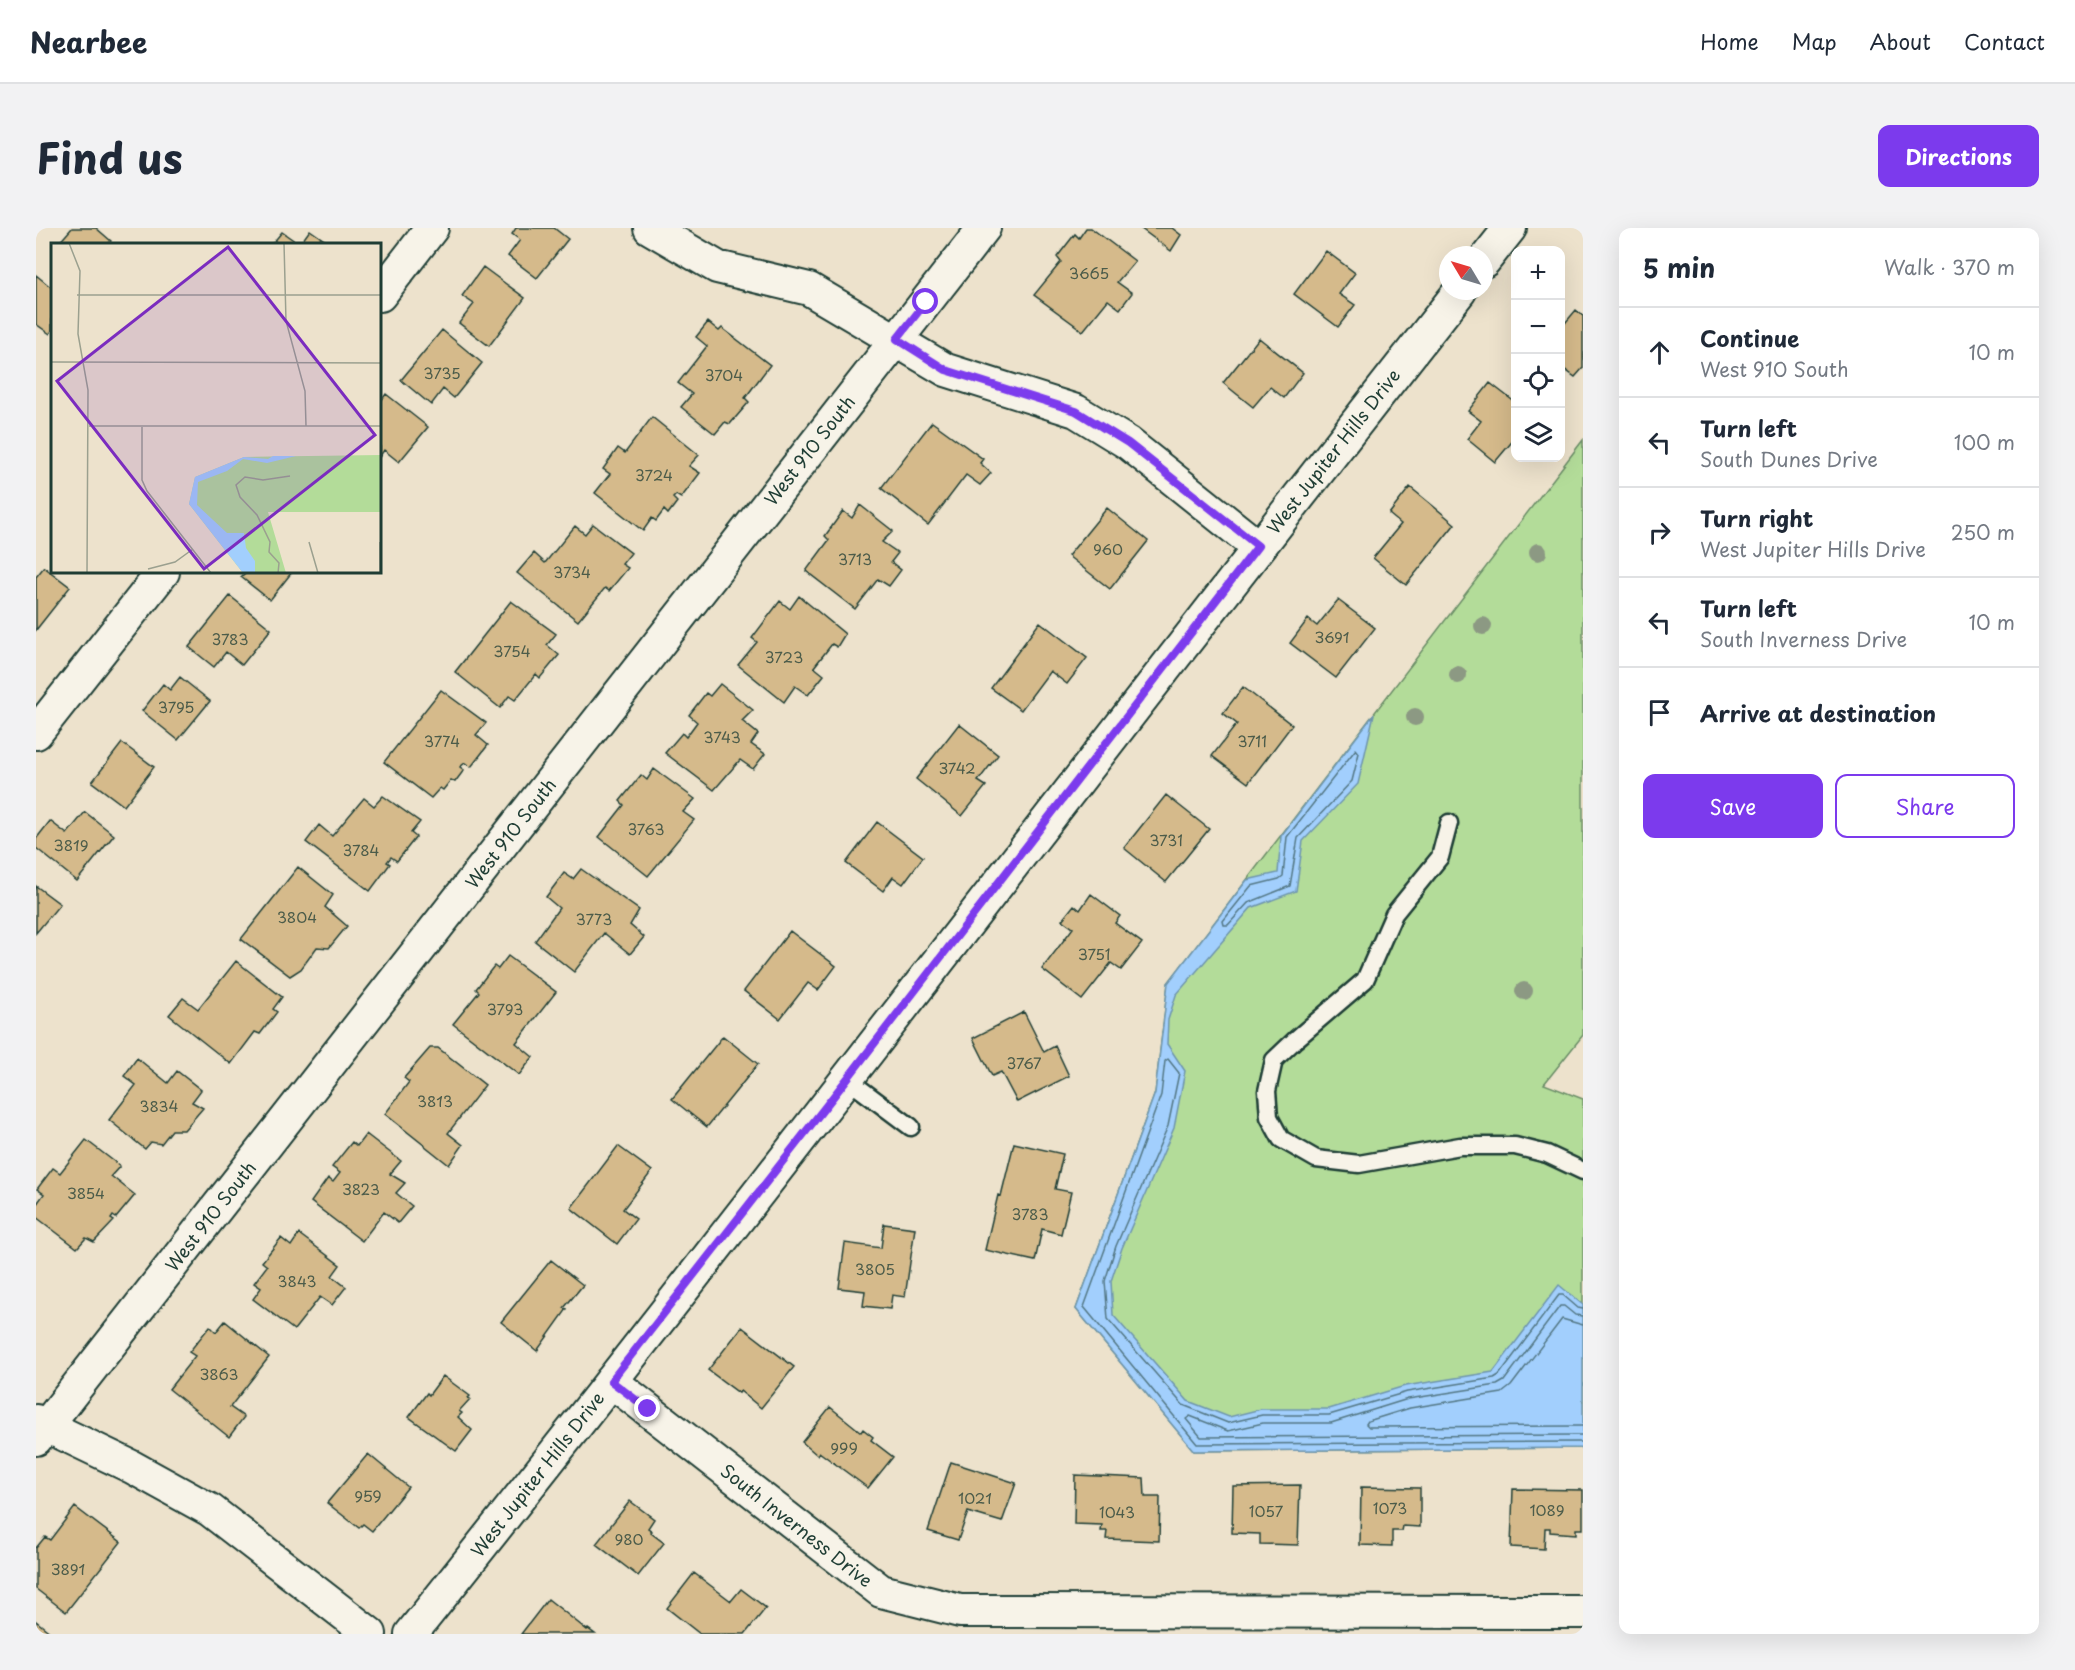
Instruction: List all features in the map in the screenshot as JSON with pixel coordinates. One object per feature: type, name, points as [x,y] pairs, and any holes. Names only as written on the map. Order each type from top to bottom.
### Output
[{"type":"street","points":[[381,294],[432,228]]},
{"type":"street","points":[[650,228],[717,267],[809,289],[946,370],[1076,411],[1128,443],[1258,546]]},
{"type":"street","name":"West 910 South","points":[[39,1429],[984,228]]},
{"type":"street","points":[[1493,250],[1510,228]]},
{"type":"street","name":"West Jupiter Hills Drive","points":[[411,1634],[847,1079],[1258,546],[1453,300]]},
{"type":"street","points":[[36,733],[162,573]]},
{"type":"street","name":"South Inverness Drive","points":[[611,1381],[880,1591],[960,1611],[1437,1623],[1583,1612]]},
{"type":"street","points":[[39,1429],[132,1467],[210,1510],[370,1634]]},
{"type":"lane","points":[[1449,823],[1440,857],[1394,914],[1365,980],[1274,1060],[1267,1091],[1269,1117],[1281,1139],[1316,1159],[1359,1164],[1460,1146],[1515,1146],[1547,1154],[1583,1171]]},
{"type":"lane","points":[[847,1079],[911,1127]]},
{"type":"green space","points":[[1583,440],[1583,1035],[1544,1084],[1583,1099],[1583,1448],[1194,1451],[1076,1309],[1155,1093],[1168,983]]},
{"type":"water","points":[[1374,714],[1358,784],[1303,841],[1296,891],[1251,908],[1176,995],[1168,1020],[1167,1044],[1185,1071],[1174,1128],[1122,1248],[1111,1281],[1113,1315],[1188,1401],[1229,1417],[1261,1409],[1329,1409],[1405,1386],[1493,1372],[1559,1285],[1583,1305],[1583,1448],[1194,1451],[1076,1309],[1155,1093],[1168,983],[1247,880],[1278,873],[1281,836]]},
{"type":"building","points":[[72,228],[96,228],[111,241],[109,243],[59,243]]},
{"type":"building","points":[[516,228],[554,228],[568,239],[537,278],[508,256],[520,240],[512,234]]},
{"type":"building","points":[[1086,228],[1091,228],[1135,261],[1117,282],[1132,293],[1120,309],[1108,300],[1083,331],[1034,295],[1061,262],[1057,257],[1075,234],[1079,238]]},
{"type":"building","points":[[1140,228],[1172,228],[1181,235],[1171,251]]},
{"type":"building","points":[[310,230],[329,243],[301,243]]},
{"type":"building","points":[[282,232],[298,243],[273,243]]},
{"type":"building","points":[[1326,251],[1355,273],[1339,294],[1355,305],[1338,327],[1294,294]]},
{"type":"building","points":[[483,267],[525,298],[489,346],[459,323],[474,304],[462,296]]},
{"type":"building","points":[[36,275],[51,287],[50,334],[36,324]]},
{"type":"building","points":[[1576,310],[1583,316],[1583,368],[1575,377],[1565,370],[1565,323]]},
{"type":"building","points":[[708,322],[719,331],[722,328],[770,365],[745,398],[749,402],[730,424],[725,422],[715,434],[681,407],[692,394],[678,383],[707,346],[696,337]]},
{"type":"building","points":[[442,330],[482,363],[454,398],[443,389],[431,405],[401,380]]},
{"type":"building","points":[[1259,338],[1303,373],[1284,398],[1270,387],[1253,407],[1223,383]]},
{"type":"building","points":[[1490,383],[1511,399],[1511,443],[1495,462],[1467,439],[1481,421],[1468,411]]},
{"type":"building","points":[[386,394],[428,427],[399,462],[384,450],[381,454],[381,401]]},
{"type":"building","points":[[652,417],[699,455],[689,466],[700,473],[681,498],[676,495],[673,498],[677,502],[668,514],[664,510],[656,521],[652,518],[643,531],[595,493],[610,474],[603,469],[618,448],[625,453]]},
{"type":"building","points":[[932,422],[983,459],[980,463],[991,473],[980,485],[966,475],[928,525],[881,488]]},
{"type":"building","points":[[1410,487],[1455,524],[1406,585],[1373,558],[1401,524],[1389,514]]},
{"type":"building","points":[[860,505],[893,531],[882,542],[898,553],[891,562],[901,570],[889,586],[878,579],[855,609],[806,571],[829,540],[825,536],[843,511],[852,518]]},
{"type":"building","points":[[1107,508],[1148,541],[1110,589],[1068,556]]},
{"type":"building","points":[[593,524],[631,553],[622,564],[628,568],[609,591],[605,588],[578,621],[517,573],[534,553],[545,563],[575,526],[585,534]]},
{"type":"building","points":[[44,567],[70,587],[36,630],[36,577]]},
{"type":"building","points":[[245,573],[291,573],[270,600],[241,577]]},
{"type":"building","points":[[230,596],[271,629],[242,665],[226,652],[214,667],[189,647]]},
{"type":"building","points":[[799,596],[845,634],[837,647],[832,644],[814,667],[824,675],[808,695],[795,686],[784,702],[738,665],[757,642],[752,638],[780,601],[790,609]]},
{"type":"building","points":[[1338,600],[1375,628],[1336,678],[1290,643],[1308,619],[1317,626]]},
{"type":"building","points":[[511,601],[556,634],[547,645],[559,655],[540,678],[536,674],[515,700],[509,696],[500,708],[455,672]]},
{"type":"building","points":[[1040,622],[1087,658],[1067,684],[1050,671],[1021,710],[991,688]]},
{"type":"building","points":[[180,677],[210,701],[178,740],[142,711],[163,684],[170,690]]},
{"type":"building","points":[[720,684],[753,710],[742,721],[758,734],[751,744],[765,754],[753,769],[740,760],[714,790],[665,753],[682,733],[686,737],[697,722],[689,715],[706,693],[710,696]]},
{"type":"building","points":[[1243,687],[1292,725],[1248,783],[1212,756],[1237,724],[1223,713]]},
{"type":"building","points":[[441,690],[486,723],[476,735],[488,745],[471,767],[465,763],[460,767],[464,770],[455,782],[451,780],[443,790],[440,788],[431,798],[384,762]]},
{"type":"building","points":[[959,724],[998,755],[978,781],[986,786],[962,816],[916,779]]},
{"type":"building","points":[[122,743],[154,767],[124,806],[92,782]]},
{"type":"building","points":[[654,769],[695,799],[683,812],[694,820],[648,876],[599,837],[624,805],[620,801],[641,775],[647,780]]},
{"type":"building","points":[[1166,795],[1209,829],[1166,882],[1124,848]]},
{"type":"building","points":[[383,796],[420,822],[411,833],[416,837],[397,861],[391,857],[387,862],[390,864],[370,891],[306,842],[319,825],[332,836],[364,798],[374,806]]},
{"type":"building","points":[[85,812],[114,835],[77,881],[36,848],[36,839],[50,821],[67,834]]},
{"type":"building","points":[[877,822],[923,857],[903,884],[893,877],[883,891],[846,863]]},
{"type":"building","points":[[298,867],[333,895],[325,907],[347,926],[329,948],[317,947],[301,969],[290,976],[241,939]]},
{"type":"building","points":[[581,869],[639,910],[630,925],[644,937],[630,954],[604,933],[574,972],[535,941],[559,908],[546,897],[564,873],[573,879]]},
{"type":"building","points":[[36,886],[60,904],[36,933]]},
{"type":"building","points":[[1091,894],[1120,916],[1115,923],[1142,943],[1121,970],[1111,963],[1082,1000],[1042,969],[1073,928],[1062,920],[1074,905],[1080,910]]},
{"type":"building","points":[[790,931],[836,966],[818,990],[808,983],[780,1019],[744,991]]},
{"type":"building","points":[[508,956],[556,992],[516,1043],[533,1057],[519,1075],[453,1024],[479,992],[476,989],[494,966],[498,969]]},
{"type":"building","points":[[236,961],[282,997],[273,1009],[277,1012],[260,1034],[255,1032],[231,1064],[169,1015],[183,998],[198,1009]]},
{"type":"building","points":[[1024,1012],[1044,1052],[1055,1046],[1069,1076],[1017,1102],[1001,1072],[992,1076],[973,1038]]},
{"type":"building","points":[[723,1036],[758,1064],[707,1127],[672,1099]]},
{"type":"building","points":[[430,1048],[438,1048],[485,1085],[448,1133],[463,1145],[449,1165],[385,1114],[409,1082],[404,1078]]},
{"type":"building","points":[[137,1058],[168,1083],[177,1071],[201,1090],[192,1102],[203,1108],[184,1130],[172,1130],[161,1144],[151,1142],[145,1149],[109,1120],[136,1085],[124,1076]]},
{"type":"building","points":[[366,1134],[401,1161],[390,1174],[405,1183],[396,1193],[412,1206],[398,1223],[384,1212],[362,1241],[311,1202],[328,1178],[333,1182],[340,1173],[332,1167],[352,1142],[357,1146]]},
{"type":"building","points":[[86,1140],[120,1166],[111,1176],[135,1195],[116,1218],[113,1216],[111,1219],[114,1221],[94,1242],[86,1238],[77,1248],[36,1217],[36,1205],[44,1194],[37,1189],[53,1168],[60,1173]]},
{"type":"building","points":[[1014,1143],[1063,1154],[1055,1189],[1071,1192],[1061,1234],[1042,1229],[1035,1261],[985,1250],[998,1195],[1001,1196]]},
{"type":"building","points":[[618,1146],[652,1171],[623,1209],[636,1219],[617,1244],[571,1208]]},
{"type":"building","points":[[884,1224],[915,1228],[905,1297],[892,1295],[890,1309],[863,1306],[865,1291],[839,1288],[845,1243],[881,1248]]},
{"type":"building","points":[[299,1234],[340,1265],[332,1276],[346,1287],[332,1305],[320,1297],[294,1330],[253,1299],[261,1288],[254,1283],[267,1266],[262,1262],[281,1238],[291,1246]]},
{"type":"building","points":[[551,1260],[583,1285],[564,1308],[567,1309],[537,1351],[501,1322]]},
{"type":"building","points":[[225,1321],[269,1357],[230,1407],[244,1417],[229,1437],[169,1389],[195,1356],[189,1352],[210,1326],[216,1332]]},
{"type":"building","points":[[742,1327],[794,1367],[761,1408],[708,1370]]},
{"type":"building","points":[[443,1376],[470,1396],[459,1411],[462,1413],[458,1417],[472,1430],[456,1451],[409,1417]]},
{"type":"building","points":[[830,1407],[861,1432],[863,1429],[873,1437],[871,1440],[893,1457],[868,1488],[819,1452],[817,1455],[802,1442]]},
{"type":"building","points":[[368,1454],[408,1487],[372,1531],[363,1524],[359,1528],[327,1503]]},
{"type":"building","points":[[951,1462],[1016,1483],[1002,1522],[968,1512],[958,1540],[928,1531]]},
{"type":"building","points":[[1075,1475],[1144,1478],[1145,1497],[1160,1497],[1159,1541],[1106,1539],[1107,1531],[1101,1531],[1102,1525],[1074,1524]]},
{"type":"building","points":[[1300,1485],[1298,1545],[1260,1544],[1260,1534],[1232,1533],[1233,1486]]},
{"type":"building","points":[[1361,1487],[1420,1488],[1420,1527],[1403,1526],[1402,1531],[1392,1531],[1392,1546],[1360,1545]]},
{"type":"building","points":[[1513,1489],[1583,1490],[1583,1529],[1576,1529],[1576,1534],[1550,1532],[1550,1528],[1545,1528],[1544,1549],[1511,1547]]},
{"type":"building","points":[[630,1501],[654,1519],[648,1528],[664,1543],[638,1576],[596,1544]]},
{"type":"building","points":[[75,1507],[121,1542],[66,1612],[36,1589],[36,1548],[45,1537],[50,1540]]},
{"type":"building","points":[[694,1573],[731,1601],[741,1589],[766,1608],[745,1634],[700,1634],[667,1608]]},
{"type":"building","points":[[548,1599],[587,1630],[595,1634],[521,1634]]},
{"type":"building","points":[[36,1621],[52,1634],[36,1634]]},
{"type":"route","points":[[648,1409],[611,1381],[1258,546],[1128,443],[1076,411],[946,370],[897,339],[926,302]]}]
